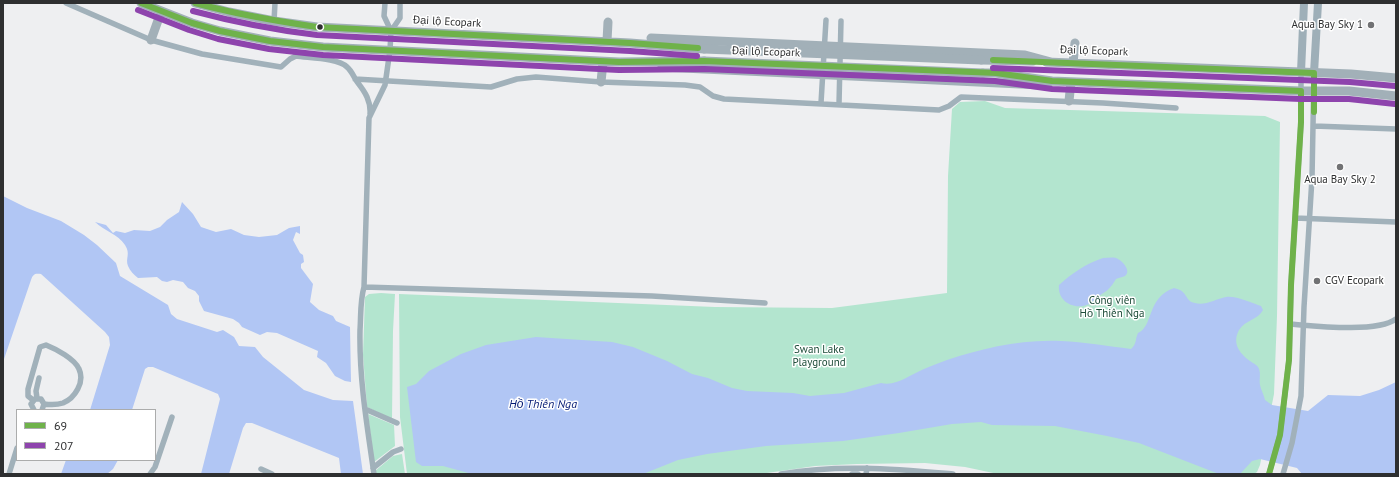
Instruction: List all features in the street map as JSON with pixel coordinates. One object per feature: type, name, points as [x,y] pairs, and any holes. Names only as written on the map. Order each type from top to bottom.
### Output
[{"type":"highway","name":"Đại lộ Ecopark","points":[[141,3],[161,12],[206,27],[270,41],[323,47],[603,62],[704,61],[996,73],[1052,81],[1369,93],[1396,96]]},
{"type":"highway","name":"Đại lộ Ecopark","points":[[195,3],[274,22],[317,27],[630,43],[704,49],[1351,74],[1396,78]]},
{"type":"highway","points":[[151,40],[161,12]]},
{"type":"highway","points":[[607,42],[608,22]]},
{"type":"highway","points":[[630,43],[647,38],[1025,55],[1051,62]]},
{"type":"highway","points":[[1073,63],[1074,43]]},
{"type":"highway","points":[[601,82],[603,62]]},
{"type":"highway","points":[[619,62],[644,66],[1042,85],[1052,81]]},
{"type":"highway","points":[[1069,101],[1071,82]]},
{"type":"main road","points":[[1301,72],[1304,3]]},
{"type":"main road","points":[[1314,73],[1318,3]]},
{"type":"street","points":[[66,3],[151,40],[202,54],[281,67],[290,58],[296,56],[340,62],[347,66],[365,92],[369,100],[370,109],[364,287],[361,299],[360,347],[363,394],[374,474]]},
{"type":"street","points":[[274,22],[275,3]]},
{"type":"street","points":[[369,118],[382,93],[386,81],[391,31],[384,16],[385,3]]},
{"type":"street","points":[[391,31],[400,18],[400,3]]},
{"type":"street","points":[[821,103],[826,20]]},
{"type":"street","points":[[839,104],[841,22]]},
{"type":"street","points":[[1269,474],[1280,435],[1290,360],[1291,285],[1301,122],[1301,72]]},
{"type":"street","points":[[1283,474],[1292,443],[1301,396],[1311,218],[1314,73]]},
{"type":"street","points":[[355,79],[491,87],[517,79],[536,77],[601,82],[685,85],[700,87],[713,96],[724,99],[939,110],[949,106],[961,97],[1069,101],[1176,108]]},
{"type":"street","points":[[1314,126],[1396,130]]},
{"type":"street","points":[[1295,218],[1396,222]]},
{"type":"street","points":[[364,287],[652,296],[765,303]]},
{"type":"street","points":[[1290,324],[1363,328],[1379,326],[1396,319]]},
{"type":"street","points":[[46,345],[75,363],[81,375],[77,392],[72,398],[64,403],[43,407],[41,399],[35,399],[28,396],[29,386],[40,347],[46,345]]},
{"type":"street","points":[[34,409],[31,404],[35,399],[39,378]]},
{"type":"street","points":[[365,409],[397,423]]},
{"type":"street","points":[[150,474],[155,467],[172,416]]},
{"type":"street","points":[[373,468],[393,452],[401,449]]},
{"type":"street","points":[[8,474],[16,451]]},
{"type":"street","points":[[781,474],[831,468],[867,471],[953,474]]},
{"type":"street","points":[[262,469],[272,474]]},
{"type":"street","points":[[852,474],[858,474]]},
{"type":"green space","name":"Công viên Hồ Thiên Nga","points":[[985,101],[1005,108],[1265,116],[1280,122],[1277,316],[1274,394],[1260,465],[1257,472],[1254,474],[998,474],[965,467],[925,463],[815,466],[760,474],[407,474],[400,417],[399,294],[715,307],[832,308],[947,293],[948,176],[952,109],[960,102]]},
{"type":"green space","points":[[369,294],[395,294],[392,419],[367,407],[363,355],[365,297]]},
{"type":"green space","points":[[368,414],[394,425],[395,446],[374,462]]},
{"type":"green space","points":[[402,454],[405,474],[376,474],[375,471],[393,456]]},
{"type":"water","points":[[3,196],[27,208],[61,221],[84,235],[116,263],[120,276],[168,305],[171,314],[177,319],[217,332],[223,330],[234,337],[239,346],[255,347],[263,357],[304,390],[333,400],[353,401],[363,474],[341,474],[339,458],[252,423],[246,423],[243,428],[229,474],[201,474],[220,399],[218,394],[153,367],[148,367],[145,369],[132,409],[90,409],[110,345],[109,337],[41,274],[33,275],[3,362]]},
{"type":"water","points":[[182,202],[193,214],[201,227],[216,232],[231,229],[244,235],[259,237],[277,235],[289,228],[300,226],[300,234],[296,232],[293,240],[300,253],[303,255],[304,262],[301,264],[301,268],[313,284],[310,302],[319,310],[333,316],[336,321],[350,327],[351,382],[335,376],[326,363],[317,357],[318,351],[277,333],[267,332],[260,335],[242,327],[233,319],[204,311],[199,301],[199,296],[195,291],[188,288],[183,282],[173,280],[167,282],[162,281],[157,277],[138,278],[132,273],[128,266],[128,251],[122,241],[95,222],[106,225],[113,233],[116,231],[125,233],[134,230],[150,231],[160,227],[179,212]]},
{"type":"water","points":[[1103,258],[1118,259],[1127,269],[1127,274],[1116,279],[1109,289],[1089,304],[1078,306],[1072,305],[1064,300],[1059,291],[1059,285],[1080,269]]},
{"type":"water","name":"Hồ Thiên Nga","points":[[1174,288],[1182,291],[1192,302],[1199,304],[1222,298],[1234,297],[1261,306],[1263,310],[1261,313],[1239,330],[1236,339],[1238,347],[1243,355],[1257,366],[1260,373],[1260,385],[1265,400],[1272,405],[1308,411],[1328,395],[1360,396],[1379,390],[1396,382],[1396,474],[1302,474],[1297,468],[1260,459],[1252,461],[1240,474],[1219,474],[1139,443],[1107,436],[1055,426],[992,425],[981,422],[952,424],[843,441],[766,446],[707,454],[678,460],[643,474],[472,474],[443,466],[422,466],[416,462],[407,387],[416,384],[429,371],[461,354],[486,345],[536,337],[612,342],[633,347],[667,361],[692,374],[708,378],[732,388],[747,391],[793,393],[810,396],[844,393],[881,383],[887,384],[898,382],[924,369],[947,360],[1003,345],[1032,341],[1061,341],[1131,349],[1135,343],[1138,333],[1146,324],[1159,298]]},
{"type":"water","points":[[66,461],[117,461],[113,469],[107,474],[61,474]]},
{"type":"transit line","name":"69","points":[[141,3],[192,23],[220,31],[270,41],[323,47],[619,62],[704,61],[996,73],[1052,81],[1301,91],[1301,122],[1291,285],[1289,360],[1280,435],[1269,474]]},
{"type":"transit line","name":"69","points":[[195,3],[225,11],[317,27],[630,43],[698,48]]},
{"type":"transit line","name":"207","points":[[138,10],[189,30],[218,39],[269,49],[323,55],[619,70],[704,69],[995,81],[1052,89],[1301,99],[1349,99],[1395,104]]},
{"type":"transit line","name":"207","points":[[193,11],[224,19],[286,31],[317,35],[630,51],[697,56]]},
{"type":"transit line","name":"69","points":[[993,60],[1314,73],[1314,112]]},
{"type":"transit line","name":"207","points":[[993,68],[1350,82],[1395,86]]},
{"type":"place","name":"Aqua Bay Sky 1","points":[[1371,25]]},
{"type":"place","name":"Aqua Bay Sky 2","points":[[1340,167]]},
{"type":"place","name":"CGV Ecopark","points":[[1317,281]]},
{"type":"park label","name":"Swan Lake Playground","points":[[819,356]]}]
